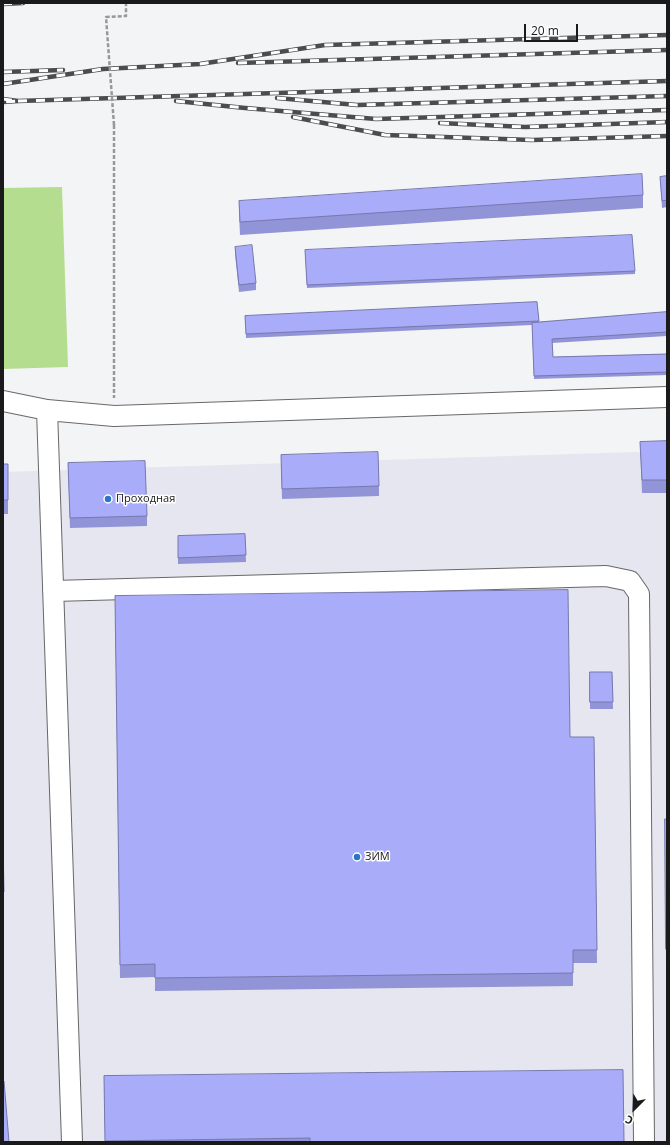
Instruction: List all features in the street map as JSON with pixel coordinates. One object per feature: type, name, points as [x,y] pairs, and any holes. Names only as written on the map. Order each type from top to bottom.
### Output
[{"type":"lane","points":[[3,401],[47,410],[114,416],[667,397]]},
{"type":"lane","points":[[47,410],[72,1142]]},
{"type":"lane","points":[[53,591],[606,576],[630,581],[639,594],[644,1142]]},
{"type":"path","points":[[114,416],[114,125],[106,17],[126,16],[126,3]]},
{"type":"shaded area","points":[[667,451],[667,1142],[3,1142],[3,472]]},
{"type":"green space","points":[[62,187],[68,367],[3,369],[3,188]]},
{"type":"building","points":[[642,174],[643,195],[240,222],[239,201]]},
{"type":"building","points":[[667,176],[667,200],[662,201],[660,177]]},
{"type":"building","points":[[632,235],[635,271],[307,285],[305,250]]},
{"type":"building","points":[[252,245],[256,283],[239,285],[235,247]]},
{"type":"building","points":[[537,302],[539,321],[246,334],[245,316]]},
{"type":"building","points":[[667,312],[667,332],[552,339],[553,357],[667,354],[667,372],[534,376],[532,323]]},
{"type":"building","points":[[667,441],[667,480],[642,480],[640,442]]},
{"type":"building","points":[[378,452],[379,486],[282,489],[281,455]]},
{"type":"building","name":"Проходная","points":[[145,461],[147,516],[70,518],[68,463]]},
{"type":"building","points":[[3,464],[8,464],[8,500],[3,500]]},
{"type":"building","points":[[245,534],[246,555],[178,558],[178,536]]},
{"type":"building","name":"ЗИМ","points":[[568,590],[570,737],[594,737],[597,950],[573,950],[573,973],[155,978],[155,964],[120,965],[115,596]]},
{"type":"building","points":[[590,672],[612,672],[613,702],[590,702]]},
{"type":"building","points":[[665,819],[667,819],[667,949],[666,949]]},
{"type":"building","points":[[3,845],[4,892],[3,892]]},
{"type":"building","points":[[623,1070],[624,1142],[310,1142],[310,1138],[105,1141],[104,1076]]},
{"type":"building","points":[[4,1081],[9,1142],[3,1142]]},
{"type":"railway","points":[[3,4],[23,3]]},
{"type":"railway","points":[[3,84],[103,69],[200,64],[325,45],[667,35]]},
{"type":"railway","points":[[238,63],[667,50]]},
{"type":"railway","points":[[3,72],[63,70]]},
{"type":"railway","points":[[18,101],[667,81]]},
{"type":"railway","points":[[277,98],[357,105],[667,96]]},
{"type":"railway","points":[[3,99],[18,101],[3,102]]},
{"type":"railway","points":[[176,101],[376,119],[667,110]]},
{"type":"railway","points":[[293,117],[385,135],[532,140],[667,136]]},
{"type":"railway","points":[[440,123],[525,127],[667,122]]},
{"type":"place","name":"Проходная","points":[[108,499]]},
{"type":"place","name":"ЗИМ","points":[[357,857]]}]
